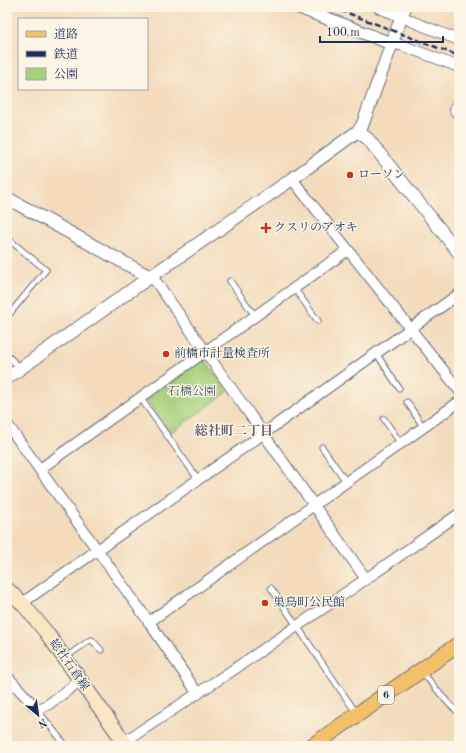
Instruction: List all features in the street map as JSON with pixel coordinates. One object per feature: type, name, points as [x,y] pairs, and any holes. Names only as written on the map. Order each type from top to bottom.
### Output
[{"type":"main road","name":"総社石倉線","points":[[7,589],[22,603],[46,632],[125,744]]},
{"type":"main road","name":"6","points":[[312,746],[459,644]]},
{"type":"street","points":[[298,7],[392,44],[401,45],[459,67]]},
{"type":"street","points":[[379,7],[404,12],[411,22],[459,40]]},
{"type":"street","points":[[7,378],[292,179],[358,131],[366,118],[404,12]]},
{"type":"street","points":[[459,100],[455,110],[459,116]]},
{"type":"street","points":[[358,131],[368,139],[459,253]]},
{"type":"street","points":[[292,179],[459,390]]},
{"type":"street","points":[[7,198],[150,277],[157,283],[366,579]]},
{"type":"street","points":[[40,469],[348,250]]},
{"type":"street","points":[[22,603],[459,294]]},
{"type":"street","points":[[149,622],[347,483],[459,402]]},
{"type":"street","points":[[7,424],[149,622],[198,694]]},
{"type":"street","points":[[125,744],[458,516]]},
{"type":"street","points":[[7,676],[35,707],[39,709],[49,704],[80,680]]},
{"type":"lane","points":[[7,238],[46,270],[7,317]]},
{"type":"lane","points":[[230,281],[255,316]]},
{"type":"lane","points":[[294,288],[318,321]]},
{"type":"lane","points":[[376,353],[399,388]]},
{"type":"lane","points":[[7,356],[17,364],[24,366]]},
{"type":"lane","points":[[141,397],[198,479]]},
{"type":"lane","points":[[407,402],[424,428]]},
{"type":"lane","points":[[384,419],[401,444]]},
{"type":"lane","points":[[322,447],[347,483]]},
{"type":"lane","points":[[271,588],[358,715]]},
{"type":"lane","points":[[65,658],[90,640],[92,640],[100,650]]},
{"type":"lane","points":[[421,671],[449,704],[459,713]]},
{"type":"lane","points":[[39,709],[39,712],[66,746]]},
{"type":"green space","name":"石橋公園","points":[[201,359],[205,360],[228,392],[170,433],[147,401],[148,397]]},
{"type":"railway","points":[[332,7],[459,56]]},
{"type":"place","name":"ローソン","points":[[350,175]]},
{"type":"place","name":"クスリのアオキ","points":[[266,228]]},
{"type":"place","name":"前橋市計量検査所","points":[[166,354]]},
{"type":"place","name":"巣鳥町公民館","points":[[265,603]]},
{"type":"district","name":"総社町二丁目","points":[[234,431]]}]
